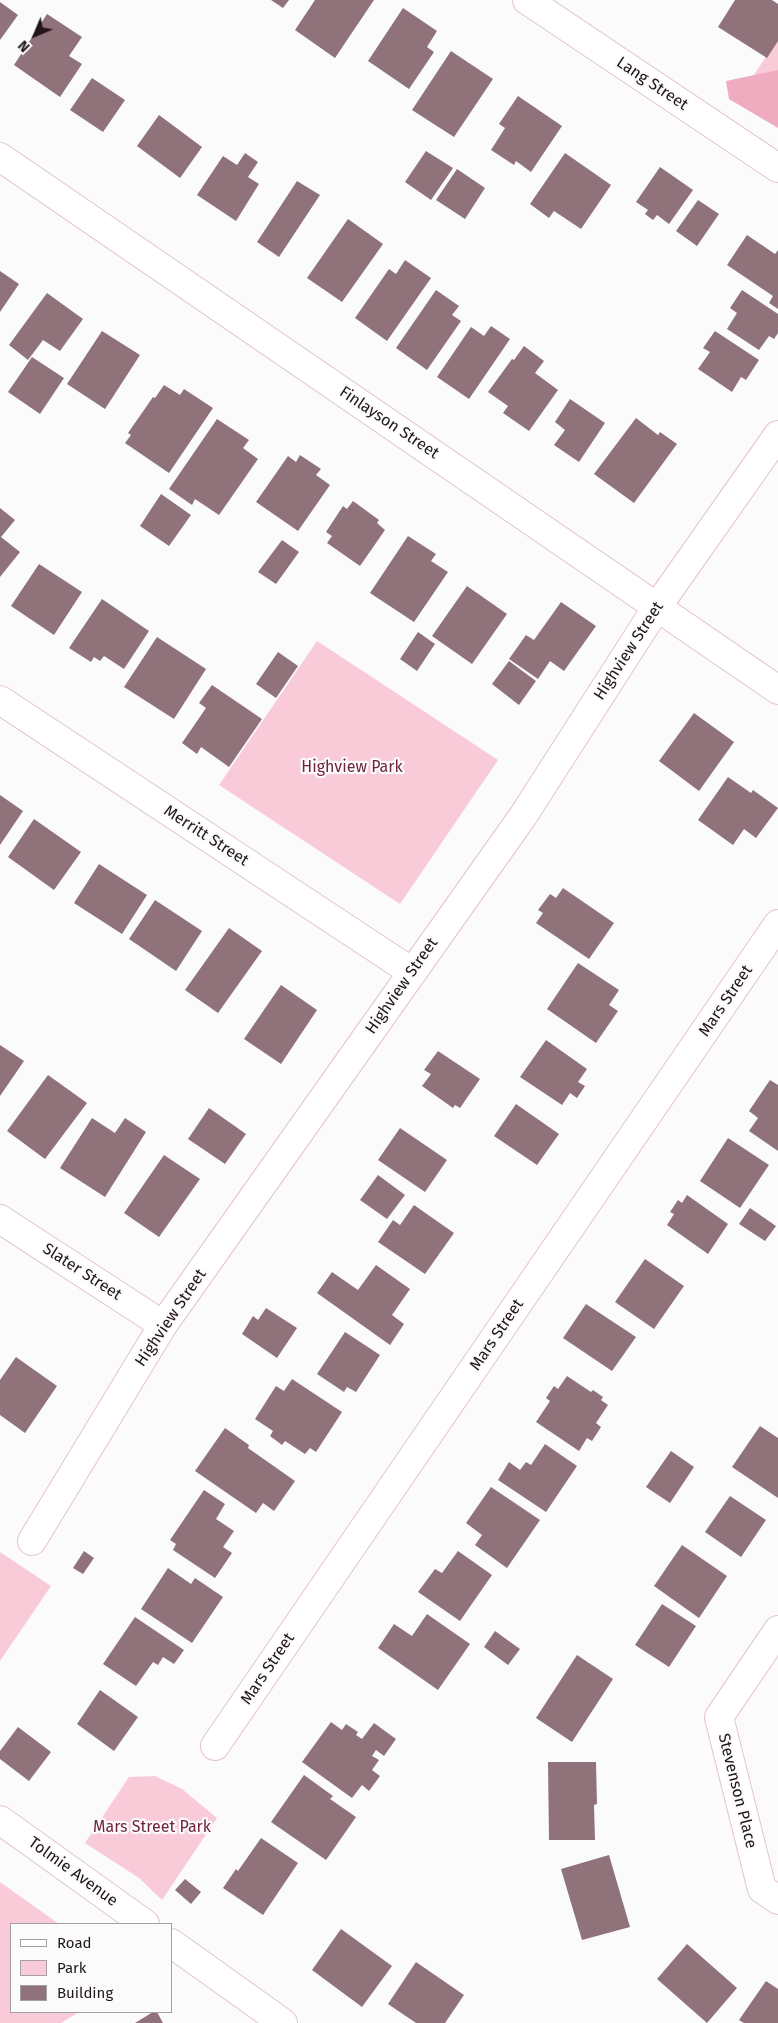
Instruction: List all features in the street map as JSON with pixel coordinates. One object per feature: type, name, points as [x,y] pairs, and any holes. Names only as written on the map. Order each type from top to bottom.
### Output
[{"type":"street","name":"Lang Street","points":[[527,0],[778,168]]},
{"type":"street","name":"Finlayson Street","points":[[0,157],[778,690]]},
{"type":"street","name":"Highview Street","points":[[32,1541],[163,1326],[523,816],[657,607],[778,435]]},
{"type":"street","name":"Merritt Street","points":[[0,700],[412,972]]},
{"type":"street","name":"Mars Street","points":[[215,1746],[778,924]]},
{"type":"street","name":"Slater Street","points":[[0,1219],[163,1326]]},
{"type":"street","name":"Stevenson Place","points":[[778,1630],[719,1717],[762,1889],[778,1900]]},
{"type":"street","name":"Tolmie Avenue","points":[[0,1820],[144,1923]]},
{"type":"street","points":[[172,1944],[283,2023]]},
{"type":"green space","points":[[778,39],[778,105],[747,85]]},
{"type":"green space","name":"Highview Park","points":[[317,641],[498,760],[400,904],[219,785]]},
{"type":"green space","points":[[0,1552],[51,1586],[0,1661]]},
{"type":"green space","name":"Mars Street Park","points":[[155,1776],[182,1789],[217,1818],[162,1900],[139,1878],[85,1843],[129,1777]]},
{"type":"green space","points":[[0,1882],[58,1923],[10,1923],[10,2013],[77,2013],[61,2023],[0,2023]]},
{"type":"shaded area","points":[[778,70],[778,128],[729,99],[726,81]]},
{"type":"building","points":[[271,0],[289,0],[283,8]]},
{"type":"building","points":[[315,0],[374,0],[335,58],[295,30]]},
{"type":"building","points":[[735,0],[772,0],[778,4],[778,41],[767,58],[718,27]]},
{"type":"building","points":[[0,2],[18,15],[0,40]]},
{"type":"building","points":[[403,8],[437,31],[427,47],[434,52],[409,89],[368,61]]},
{"type":"building","points":[[47,14],[82,37],[69,56],[82,64],[60,97],[14,65]]},
{"type":"building","points":[[451,51],[493,79],[454,137],[412,110]]},
{"type":"building","points":[[92,78],[125,100],[103,132],[70,110]]},
{"type":"building","points":[[518,96],[562,126],[531,172],[516,161],[514,165],[491,150],[505,128],[499,124]]},
{"type":"building","points":[[159,115],[202,147],[180,178],[137,146]]},
{"type":"building","points":[[426,151],[453,168],[431,200],[405,182]]},
{"type":"building","points":[[245,153],[258,162],[248,177],[259,184],[236,221],[197,195],[223,156],[237,165]]},
{"type":"building","points":[[565,153],[611,185],[581,229],[554,211],[549,218],[530,204]]},
{"type":"building","points":[[660,167],[693,190],[669,224],[657,215],[653,220],[645,214],[648,210],[636,202]]},
{"type":"building","points":[[457,169],[485,188],[465,219],[436,200]]},
{"type":"building","points":[[297,181],[320,195],[279,257],[257,242]]},
{"type":"building","points":[[698,200],[719,214],[697,246],[676,231]]},
{"type":"building","points":[[348,219],[383,244],[342,302],[307,278]]},
{"type":"building","points":[[747,235],[775,254],[778,250],[778,309],[769,303],[773,296],[727,265]]},
{"type":"building","points":[[405,260],[431,278],[387,341],[355,318],[389,269],[396,274]]},
{"type":"building","points":[[0,271],[19,284],[0,312]]},
{"type":"building","points":[[436,290],[459,306],[452,315],[461,321],[427,370],[396,348]]},
{"type":"building","points":[[742,290],[778,314],[778,333],[774,339],[769,336],[759,350],[727,329],[737,313],[730,308]]},
{"type":"building","points":[[47,293],[83,319],[60,351],[43,340],[28,360],[9,345]]},
{"type":"building","points":[[491,326],[510,339],[469,399],[437,377],[471,327],[484,336]]},
{"type":"building","points":[[102,331],[140,355],[105,409],[67,384]]},
{"type":"building","points":[[715,331],[759,360],[746,380],[741,377],[732,392],[698,369],[710,352],[703,348]]},
{"type":"building","points":[[524,346],[544,361],[535,373],[558,390],[529,431],[503,413],[508,406],[488,392]]},
{"type":"building","points":[[32,357],[64,378],[40,414],[8,392]]},
{"type":"building","points":[[164,385],[180,395],[184,389],[213,408],[169,473],[125,443],[131,435],[128,433],[153,397],[155,398]]},
{"type":"building","points":[[570,399],[605,423],[579,462],[554,445],[565,430],[555,422]]},
{"type":"building","points":[[636,418],[658,435],[660,432],[677,444],[634,503],[594,474]]},
{"type":"building","points":[[217,419],[249,440],[243,448],[258,459],[219,515],[195,499],[192,505],[169,489]]},
{"type":"building","points":[[300,455],[321,469],[316,475],[330,485],[298,531],[256,502],[288,456],[296,462]]},
{"type":"building","points":[[161,494],[191,515],[169,546],[140,526]]},
{"type":"building","points":[[353,501],[379,520],[377,523],[385,530],[360,566],[327,543],[332,536],[326,532],[343,506],[347,509]]},
{"type":"building","points":[[0,508],[15,520],[1,537],[20,552],[0,577]]},
{"type":"building","points":[[408,536],[436,554],[431,561],[448,572],[414,622],[370,593]]},
{"type":"building","points":[[282,540],[299,552],[276,584],[258,572]]},
{"type":"building","points":[[39,564],[82,592],[54,635],[11,606]]},
{"type":"building","points":[[467,586],[507,614],[472,664],[432,636]]},
{"type":"building","points":[[102,599],[149,631],[124,669],[104,656],[100,661],[94,657],[91,662],[69,648]]},
{"type":"building","points":[[561,602],[596,626],[564,671],[550,661],[538,679],[509,659],[526,635],[534,640]]},
{"type":"building","points":[[418,632],[435,644],[417,671],[400,659]]},
{"type":"building","points":[[157,637],[206,669],[174,719],[124,687]]},
{"type":"building","points":[[278,652],[298,666],[276,698],[256,684]]},
{"type":"building","points":[[509,661],[536,681],[519,705],[492,684]]},
{"type":"building","points":[[212,685],[262,719],[229,767],[201,747],[197,754],[182,743],[206,708],[199,703]]},
{"type":"building","points":[[694,713],[734,742],[699,791],[659,761]]},
{"type":"building","points":[[728,777],[751,793],[753,790],[778,808],[756,838],[744,829],[733,845],[698,820]]},
{"type":"building","points":[[0,795],[23,811],[0,845]]},
{"type":"building","points":[[34,819],[81,852],[54,890],[8,857]]},
{"type":"building","points":[[99,864],[147,895],[122,934],[74,903]]},
{"type":"building","points":[[563,888],[614,923],[589,959],[536,923],[543,913],[538,910],[550,894],[556,898]]},
{"type":"building","points":[[155,900],[202,931],[176,971],[129,939]]},
{"type":"building","points":[[229,928],[262,951],[218,1013],[185,990]]},
{"type":"building","points":[[578,963],[619,990],[609,1005],[618,1011],[596,1043],[547,1009]]},
{"type":"building","points":[[281,985],[317,1010],[281,1064],[244,1039]]},
{"type":"building","points":[[546,1040],[587,1069],[578,1082],[585,1086],[577,1098],[570,1093],[562,1105],[520,1077]]},
{"type":"building","points":[[0,1045],[24,1061],[0,1096]]},
{"type":"building","points":[[438,1051],[480,1079],[460,1108],[455,1105],[453,1108],[422,1086],[431,1074],[424,1070]]},
{"type":"building","points":[[48,1075],[87,1103],[45,1159],[7,1131]]},
{"type":"building","points":[[770,1080],[778,1085],[778,1151],[749,1131],[758,1118],[749,1111]]},
{"type":"building","points":[[516,1104],[559,1134],[537,1165],[494,1136]]},
{"type":"building","points":[[209,1108],[246,1134],[225,1164],[188,1139]]},
{"type":"building","points":[[92,1118],[115,1133],[125,1118],[146,1132],[105,1197],[60,1168]]},
{"type":"building","points":[[400,1128],[447,1160],[425,1192],[378,1160]]},
{"type":"building","points":[[728,1138],[769,1165],[740,1208],[700,1181]]},
{"type":"building","points":[[164,1155],[200,1179],[159,1237],[124,1213]]},
{"type":"building","points":[[378,1175],[405,1195],[387,1219],[360,1200]]},
{"type":"building","points":[[687,1195],[728,1224],[708,1254],[667,1225],[674,1214],[670,1212],[678,1200],[682,1203]]},
{"type":"building","points":[[414,1205],[454,1233],[425,1274],[378,1242],[393,1220],[400,1225]]},
{"type":"building","points":[[750,1208],[776,1226],[765,1241],[739,1224]]},
{"type":"building","points":[[645,1259],[684,1286],[654,1329],[615,1302]]},
{"type":"building","points":[[376,1265],[410,1289],[392,1315],[404,1324],[390,1345],[317,1293],[332,1272],[358,1290]]},
{"type":"building","points":[[586,1304],[636,1337],[612,1371],[563,1338]]},
{"type":"building","points":[[266,1308],[297,1328],[277,1358],[242,1334],[253,1316],[258,1320]]},
{"type":"building","points":[[345,1332],[380,1355],[356,1392],[347,1387],[344,1392],[317,1374]]},
{"type":"building","points":[[16,1357],[57,1386],[25,1433],[0,1415],[0,1380]]},
{"type":"building","points":[[567,1376],[591,1392],[593,1390],[603,1397],[601,1400],[608,1405],[596,1423],[601,1427],[592,1441],[587,1438],[579,1451],[536,1422],[550,1401],[546,1398],[554,1386],[558,1389]]},
{"type":"building","points":[[292,1379],[342,1412],[316,1452],[310,1448],[305,1454],[285,1441],[282,1445],[270,1436],[273,1431],[255,1419],[276,1386],[284,1391]]},
{"type":"building","points":[[760,1426],[778,1438],[778,1498],[732,1467]]},
{"type":"building","points":[[225,1428],[249,1445],[248,1448],[295,1481],[274,1511],[263,1503],[256,1513],[195,1471]]},
{"type":"building","points":[[545,1444],[577,1466],[546,1512],[498,1480],[509,1462],[520,1470],[526,1462],[531,1465]]},
{"type":"building","points":[[671,1451],[694,1467],[670,1503],[646,1487]]},
{"type":"building","points":[[491,1487],[540,1520],[507,1568],[475,1545],[482,1535],[466,1523]]},
{"type":"building","points":[[204,1490],[225,1504],[216,1519],[234,1531],[223,1547],[232,1553],[215,1578],[173,1550],[176,1544],[170,1540]]},
{"type":"building","points":[[730,1496],[766,1520],[741,1557],[705,1532]]},
{"type":"building","points":[[682,1545],[727,1576],[699,1618],[654,1586]]},
{"type":"building","points":[[84,1551],[94,1558],[83,1574],[73,1568]]},
{"type":"building","points":[[458,1551],[492,1575],[460,1621],[418,1592],[435,1569],[442,1573]]},
{"type":"building","points":[[168,1568],[191,1584],[195,1578],[223,1597],[192,1643],[141,1609]]},
{"type":"building","points":[[662,1604],[696,1626],[669,1667],[635,1645]]},
{"type":"building","points":[[427,1614],[470,1644],[438,1690],[378,1648],[394,1624],[412,1636]]},
{"type":"building","points":[[135,1617],[184,1650],[174,1664],[163,1657],[158,1665],[153,1662],[136,1686],[103,1664]]},
{"type":"building","points":[[495,1631],[520,1649],[508,1665],[484,1647]]},
{"type":"building","points":[[577,1655],[613,1679],[572,1742],[536,1718]]},
{"type":"building","points":[[100,1690],[138,1717],[114,1751],[77,1724]]},
{"type":"building","points":[[331,1722],[342,1730],[346,1724],[358,1732],[356,1735],[362,1739],[374,1723],[396,1739],[384,1756],[376,1750],[372,1756],[379,1760],[372,1770],[380,1776],[369,1791],[362,1785],[352,1798],[302,1762]]},
{"type":"building","points":[[18,1727],[51,1752],[29,1781],[0,1759],[0,1751]]},
{"type":"building","points":[[548,1762],[596,1762],[597,1804],[594,1805],[595,1840],[549,1840]]},
{"type":"building","points":[[304,1775],[333,1796],[330,1799],[356,1817],[326,1860],[271,1822]]},
{"type":"building","points":[[261,1838],[298,1863],[263,1915],[223,1888],[236,1869],[238,1871]]},
{"type":"building","points":[[609,1855],[630,1927],[582,1940],[561,1869]]},
{"type":"building","points":[[185,1879],[201,1892],[191,1904],[175,1890]]},
{"type":"building","points":[[341,1929],[392,1966],[362,2007],[312,1970]]},
{"type":"building","points":[[687,1944],[737,1988],[707,2023],[657,1979]]},
{"type":"building","points":[[416,1962],[464,1995],[445,2023],[416,2023],[388,2004]]},
{"type":"building","points":[[766,1981],[778,1989],[778,2023],[744,2023],[739,2020]]},
{"type":"building","points":[[151,2013],[158,2013],[163,2023],[135,2023]]}]
